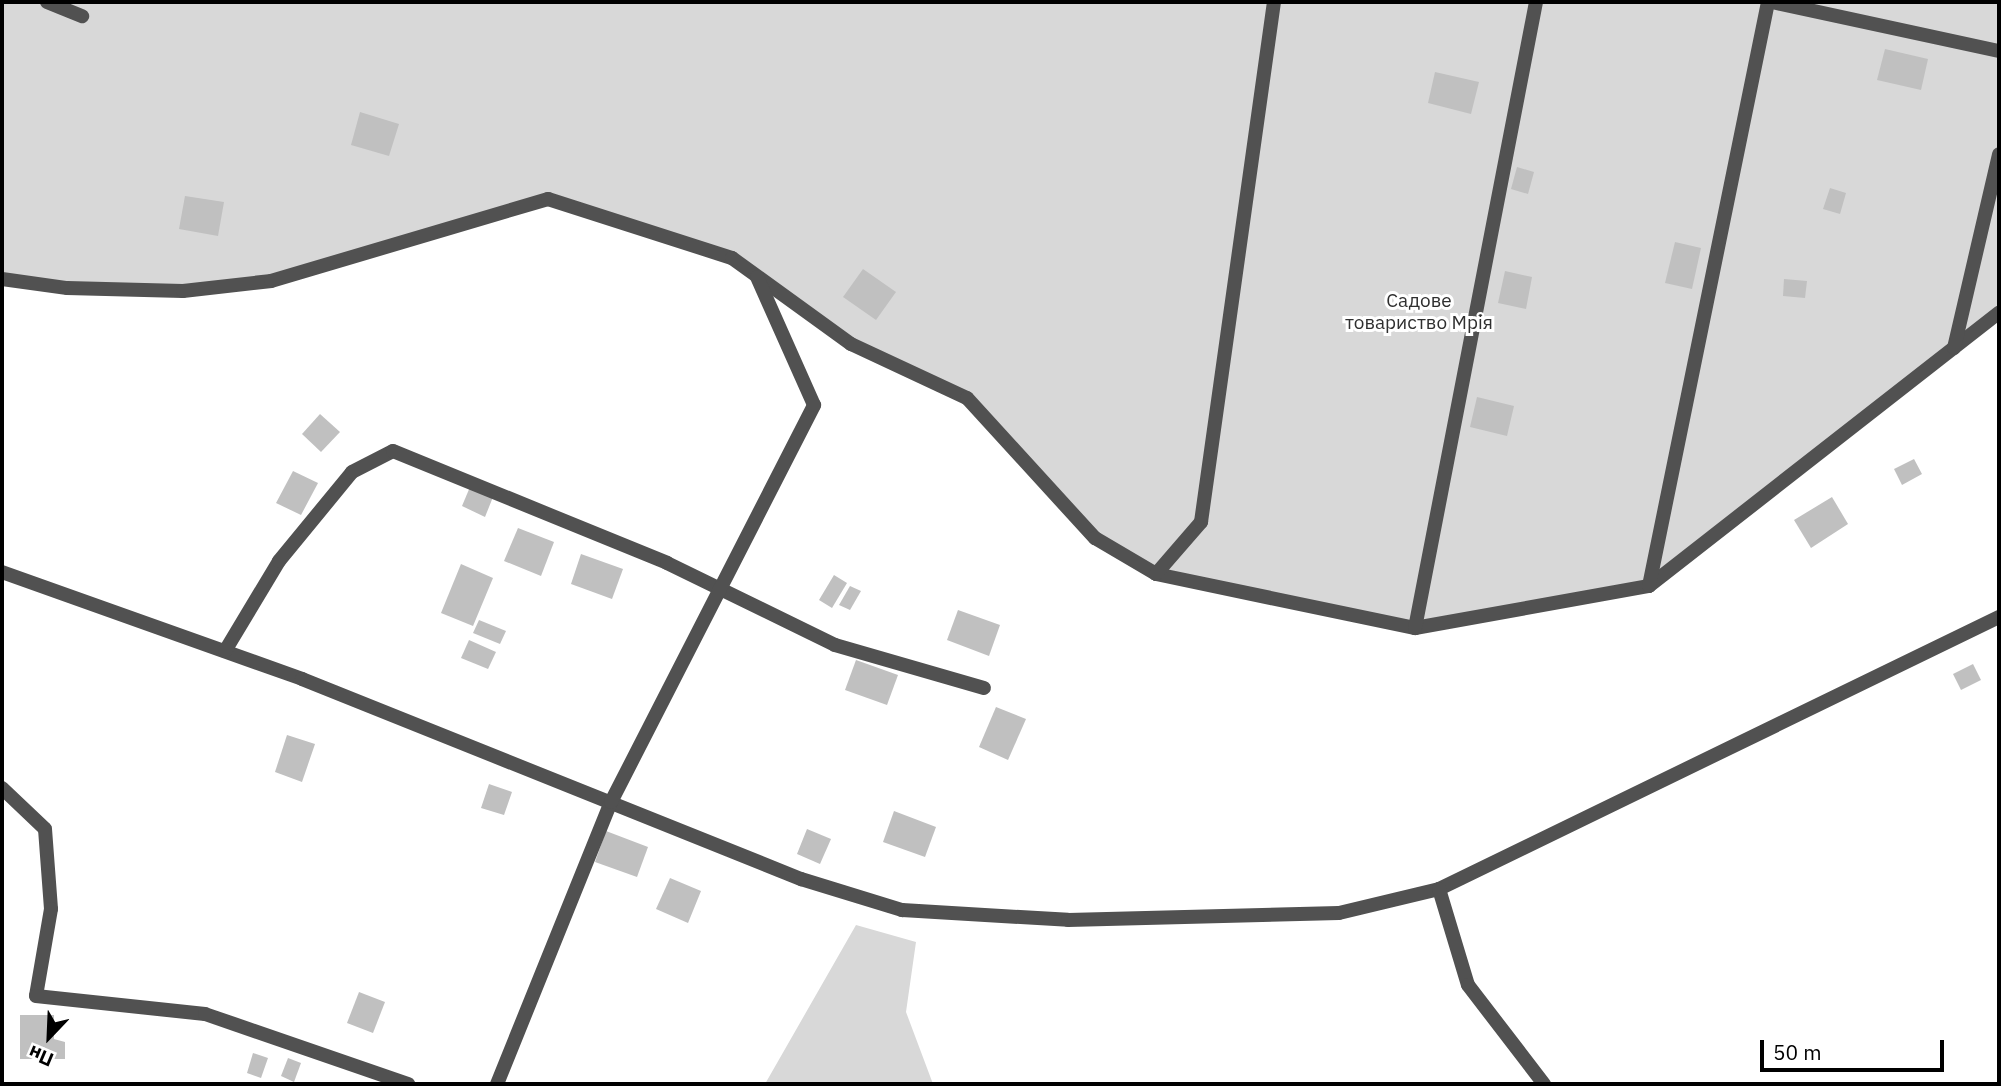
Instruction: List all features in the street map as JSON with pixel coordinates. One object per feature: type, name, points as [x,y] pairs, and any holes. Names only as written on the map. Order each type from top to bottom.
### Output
[{"type":"street","points":[[47,2],[82,16]]},
{"type":"street","points":[[1156,574],[1201,522],[1274,2]]},
{"type":"street","points":[[1415,628],[1536,2]]},
{"type":"street","points":[[1649,586],[1770,2],[1999,51]]},
{"type":"street","points":[[1954,348],[1999,154]]},
{"type":"street","points":[[2,279],[67,288],[183,291],[271,281],[548,199],[732,258],[851,344],[967,398],[1095,538],[1156,574],[1415,628],[1649,586],[1999,313]]},
{"type":"street","points":[[497,1084],[611,802],[718,588],[814,405],[757,276]]},
{"type":"street","points":[[225,651],[279,561],[352,472],[393,451],[718,588],[835,645],[984,688]]},
{"type":"street","points":[[2,572],[225,651],[801,879],[902,910],[1068,919],[1339,913],[1439,889],[1999,617]]},
{"type":"street","points":[[2,788],[45,829],[51,909],[36,996],[205,1014],[408,1084]]},
{"type":"street","points":[[1439,889],[1468,985],[1544,1084]]},
{"type":"green space","name":"Садове товариство Мрія","points":[[2,2],[1999,2],[1999,313],[1649,586],[1415,628],[1156,574],[1095,538],[967,398],[851,344],[732,258],[548,199],[271,281],[67,288],[2,279]]},
{"type":"green space","points":[[856,925],[916,942],[906,1012],[933,1084],[765,1084]]},
{"type":"building","points":[[1885,49],[1928,59],[1921,90],[1877,80]]},
{"type":"building","points":[[1435,72],[1479,82],[1471,114],[1428,103]]},
{"type":"building","points":[[360,112],[399,124],[389,156],[351,145]]},
{"type":"building","points":[[1517,167],[1534,172],[1528,194],[1511,189]]},
{"type":"building","points":[[1830,188],[1846,193],[1840,214],[1823,209]]},
{"type":"building","points":[[185,196],[224,202],[218,236],[179,229]]},
{"type":"building","points":[[1675,242],[1701,248],[1692,289],[1665,283]]},
{"type":"building","points":[[863,269],[896,292],[876,320],[843,297]]},
{"type":"building","points":[[1505,271],[1532,277],[1526,309],[1498,303]]},
{"type":"building","points":[[1784,279],[1807,281],[1805,298],[1783,296]]},
{"type":"building","points":[[1477,397],[1514,406],[1507,436],[1470,427]]},
{"type":"building","points":[[320,414],[340,432],[321,452],[302,434]]},
{"type":"building","points":[[1914,459],[1922,474],[1902,485],[1894,469]]},
{"type":"building","points":[[293,471],[318,483],[301,515],[276,503]]},
{"type":"building","points":[[470,487],[493,497],[485,517],[462,506]]},
{"type":"building","points":[[1832,497],[1848,524],[1811,548],[1794,520]]},
{"type":"building","points":[[518,528],[554,542],[541,576],[504,561]]},
{"type":"building","points":[[581,554],[623,569],[612,599],[571,584]]},
{"type":"building","points":[[461,564],[493,578],[473,626],[441,613]]},
{"type":"building","points":[[834,575],[847,583],[832,608],[819,600]]},
{"type":"building","points":[[850,586],[861,591],[850,610],[839,605]]},
{"type":"building","points":[[958,610],[1000,625],[989,656],[947,640]]},
{"type":"building","points":[[479,620],[506,631],[500,644],[473,633]]},
{"type":"building","points":[[469,640],[496,652],[488,669],[461,658]]},
{"type":"building","points":[[856,660],[898,675],[887,705],[845,690]]},
{"type":"building","points":[[1973,664],[1981,680],[1961,690],[1953,674]]},
{"type":"building","points":[[996,707],[1026,719],[1008,760],[979,747]]},
{"type":"building","points":[[287,735],[315,744],[302,782],[275,772]]},
{"type":"building","points":[[489,784],[512,792],[504,815],[481,808]]},
{"type":"building","points":[[894,811],[936,827],[925,857],[883,842]]},
{"type":"building","points":[[807,829],[831,839],[820,864],[797,854]]},
{"type":"building","points":[[606,831],[648,847],[637,877],[595,862]]},
{"type":"building","points":[[670,878],[701,891],[688,923],[656,909]]},
{"type":"building","points":[[359,992],[385,1002],[373,1033],[347,1023]]},
{"type":"building","points":[[20,1015],[54,1015],[54,1039],[65,1042],[65,1059],[20,1059]]},
{"type":"building","points":[[253,1053],[268,1058],[261,1078],[247,1073]]},
{"type":"building","points":[[288,1058],[301,1063],[294,1082],[281,1076]]}]
